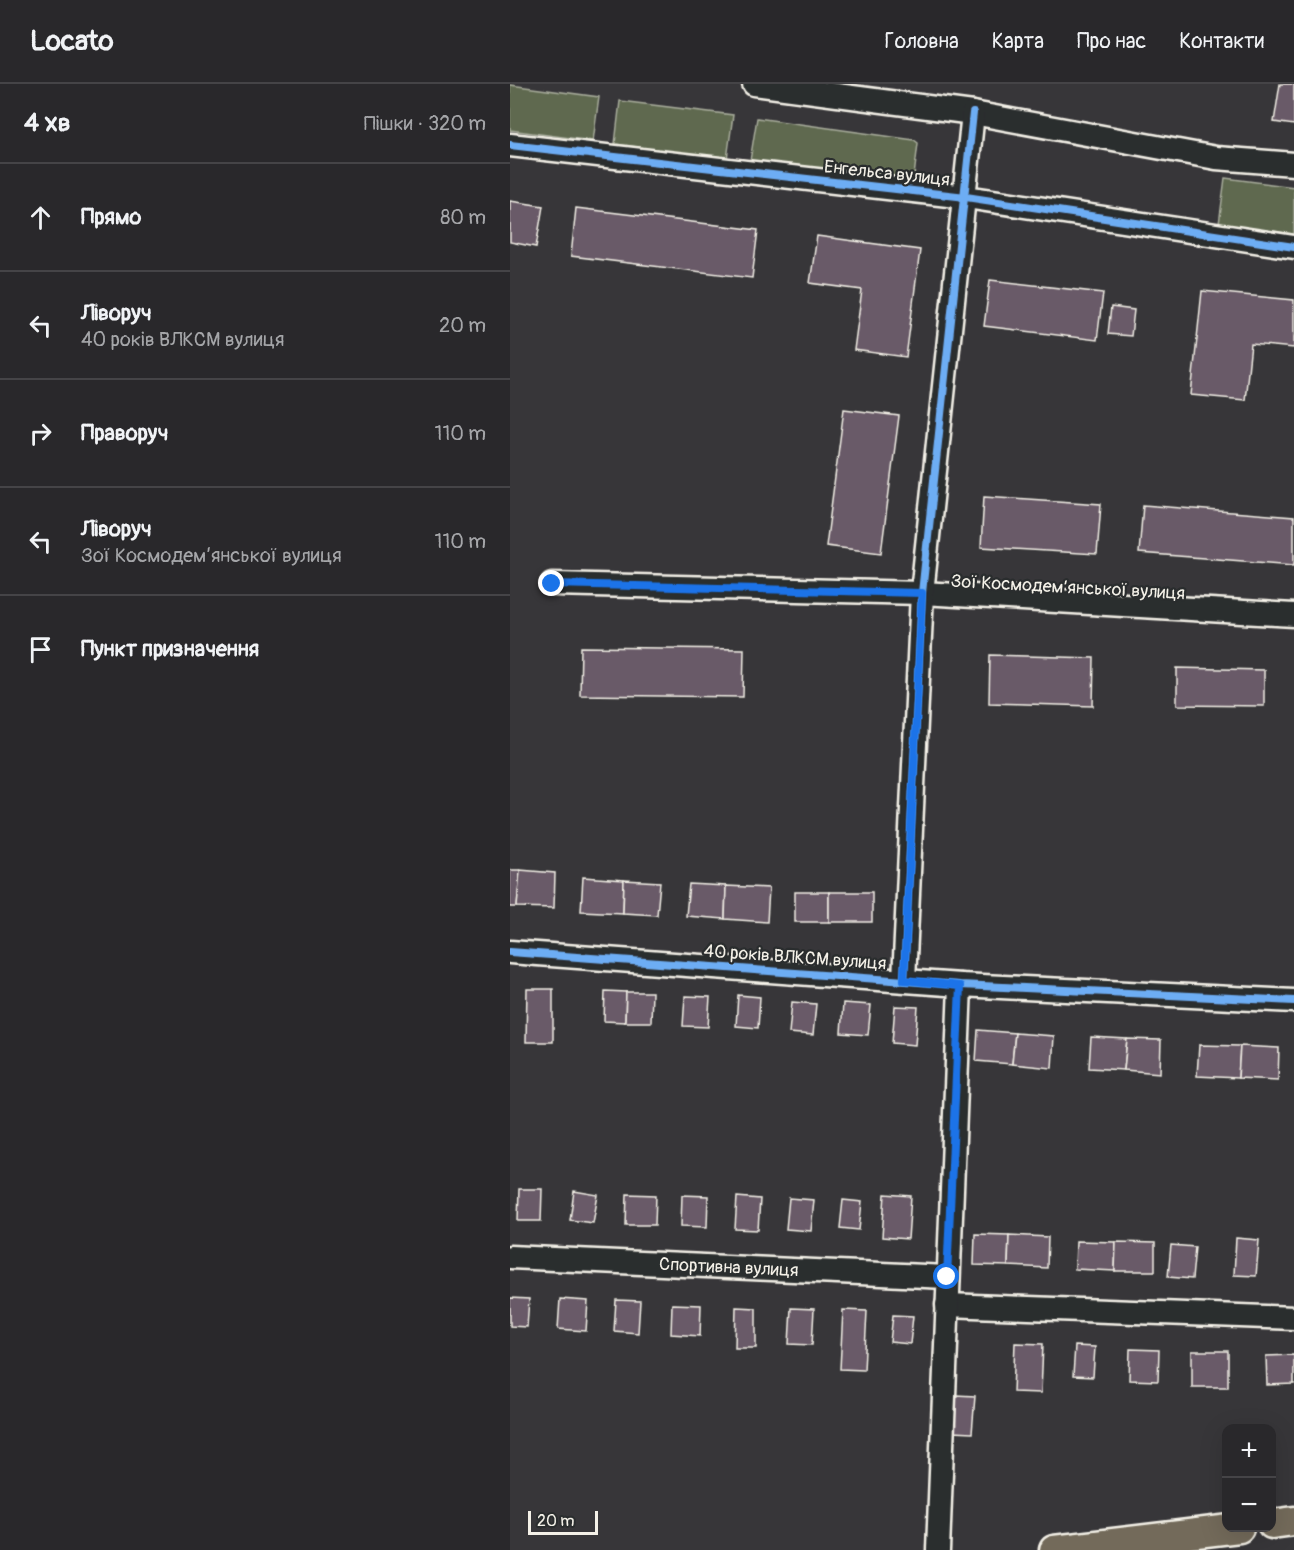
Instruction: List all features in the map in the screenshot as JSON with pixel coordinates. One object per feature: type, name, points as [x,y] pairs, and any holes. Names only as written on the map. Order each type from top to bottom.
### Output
[{"type":"main road","points":[[1276,1523],[1294,1521]]},
{"type":"main road","points":[[1054,1550],[1222,1529]]},
{"type":"street","points":[[754,84],[973,113],[1216,158],[1294,164]]},
{"type":"street","points":[[904,980],[922,593],[966,197],[973,113]]},
{"type":"street","name":"Енгельса вулиця","points":[[510,145],[966,197],[1294,247]]},
{"type":"street","name":"Зої Космодем’янської вулиця","points":[[552,584],[922,593],[1294,615]]},
{"type":"street","name":"40 років ВЛКСМ вулиця","points":[[510,952],[960,986],[1294,1001]]},
{"type":"street","points":[[938,1550],[960,986]]},
{"type":"street","name":"Спортивна вулиця","points":[[510,1257],[947,1277]]},
{"type":"street","points":[[946,1305],[1294,1318]]},
{"type":"green space","points":[[510,85],[599,97],[593,141],[510,130]]},
{"type":"green space","points":[[620,101],[733,115],[727,159],[615,144]]},
{"type":"green space","points":[[757,118],[914,140],[918,143],[914,176],[902,178],[750,161]]},
{"type":"green space","points":[[1225,178],[1294,187],[1294,234],[1219,224]]},
{"type":"building","points":[[1280,84],[1294,84],[1294,125],[1274,122]]},
{"type":"building","points":[[510,201],[543,206],[536,247],[510,242]]},
{"type":"building","points":[[576,208],[758,230],[752,278],[571,256]]},
{"type":"building","points":[[817,236],[920,250],[906,357],[854,350],[862,290],[810,283]]},
{"type":"building","points":[[990,280],[1103,293],[1097,340],[984,326]]},
{"type":"building","points":[[1202,291],[1294,300],[1294,348],[1251,344],[1245,400],[1191,395]]},
{"type":"building","points":[[1111,307],[1134,310],[1131,336],[1108,334]]},
{"type":"building","points":[[844,409],[899,416],[881,553],[826,546]]},
{"type":"building","points":[[984,496],[1101,504],[1097,554],[981,547]]},
{"type":"building","points":[[1143,505],[1294,517],[1294,565],[1139,553]]},
{"type":"building","points":[[581,647],[744,649],[743,697],[580,695]]},
{"type":"building","points":[[990,655],[1094,658],[1093,706],[989,703]]},
{"type":"building","points":[[1177,668],[1264,670],[1264,706],[1177,705]]},
{"type":"building","points":[[510,870],[520,870],[517,907],[510,907]]},
{"type":"building","points":[[520,870],[555,873],[554,908],[517,907]]},
{"type":"building","points":[[583,877],[624,880],[623,913],[581,911]]},
{"type":"building","points":[[624,880],[660,882],[657,915],[623,913]]},
{"type":"building","points":[[689,884],[726,886],[725,919],[686,916]]},
{"type":"building","points":[[726,886],[769,888],[767,922],[725,919]]},
{"type":"building","points":[[795,892],[829,892],[829,922],[795,922]]},
{"type":"building","points":[[829,892],[872,892],[872,922],[829,922]]},
{"type":"building","points":[[527,989],[553,989],[553,1042],[526,1042]]},
{"type":"building","points":[[605,991],[626,992],[625,1022],[604,1021]]},
{"type":"building","points":[[626,992],[652,992],[651,1022],[625,1022]]},
{"type":"building","points":[[738,995],[760,997],[758,1028],[736,1026]]},
{"type":"building","points":[[685,996],[710,997],[708,1027],[683,1026]]},
{"type":"building","points":[[792,1002],[816,1004],[813,1035],[789,1033]]},
{"type":"building","points":[[843,1003],[871,1005],[868,1035],[841,1033]]},
{"type":"building","points":[[895,1006],[918,1007],[915,1045],[892,1043]]},
{"type":"building","points":[[978,1030],[1015,1033],[1012,1064],[976,1061]]},
{"type":"building","points":[[1015,1033],[1054,1036],[1052,1068],[1012,1064]]},
{"type":"building","points":[[1091,1037],[1127,1039],[1124,1070],[1089,1068]]},
{"type":"building","points":[[1127,1039],[1161,1040],[1160,1073],[1124,1070]]},
{"type":"building","points":[[1199,1045],[1240,1046],[1238,1078],[1197,1076]]},
{"type":"building","points":[[1240,1046],[1279,1048],[1278,1080],[1238,1078]]},
{"type":"building","points":[[519,1189],[542,1189],[541,1221],[518,1221]]},
{"type":"building","points":[[574,1191],[598,1195],[593,1223],[570,1220]]},
{"type":"building","points":[[627,1194],[656,1195],[655,1225],[626,1225]]},
{"type":"building","points":[[885,1194],[911,1196],[908,1239],[882,1237]]},
{"type":"building","points":[[682,1195],[708,1196],[707,1227],[681,1226]]},
{"type":"building","points":[[737,1197],[760,1199],[758,1230],[735,1229]]},
{"type":"building","points":[[789,1198],[814,1200],[811,1231],[786,1229]]},
{"type":"building","points":[[843,1200],[862,1202],[859,1230],[840,1228]]},
{"type":"building","points":[[975,1234],[1009,1235],[1008,1266],[974,1265]]},
{"type":"building","points":[[1009,1235],[1048,1237],[1047,1268],[1008,1266]]},
{"type":"building","points":[[1236,1238],[1259,1240],[1256,1276],[1234,1275]]},
{"type":"building","points":[[1076,1241],[1116,1242],[1115,1271],[1075,1269]]},
{"type":"building","points":[[1116,1242],[1155,1243],[1155,1271],[1115,1271]]},
{"type":"building","points":[[1171,1245],[1195,1247],[1192,1279],[1168,1277]]},
{"type":"building","points":[[510,1298],[529,1299],[527,1327],[510,1326]]},
{"type":"building","points":[[560,1299],[588,1301],[586,1331],[558,1329]]},
{"type":"building","points":[[616,1300],[640,1301],[638,1333],[614,1331]]},
{"type":"building","points":[[672,1304],[701,1305],[700,1336],[671,1334]]},
{"type":"building","points":[[736,1307],[756,1308],[756,1348],[735,1348]]},
{"type":"building","points":[[791,1308],[814,1309],[812,1345],[789,1344]]},
{"type":"building","points":[[843,1310],[867,1311],[864,1370],[840,1369]]},
{"type":"building","points":[[893,1315],[913,1316],[910,1344],[890,1342]]},
{"type":"building","points":[[1015,1343],[1043,1344],[1041,1393],[1013,1392]]},
{"type":"building","points":[[1075,1346],[1095,1347],[1093,1377],[1073,1376]]},
{"type":"building","points":[[1130,1349],[1159,1350],[1158,1381],[1129,1380]]},
{"type":"building","points":[[1192,1351],[1228,1351],[1228,1387],[1192,1387]]},
{"type":"building","points":[[1294,1355],[1294,1384],[1267,1385],[1266,1356]]},
{"type":"building","points":[[955,1395],[975,1396],[972,1433],[952,1432]]},
{"type":"cycle path","points":[[904,980],[922,593],[973,113]]},
{"type":"cycle path","points":[[510,145],[966,197],[1294,247]]},
{"type":"cycle path","points":[[510,952],[960,985],[1294,1001]]},
{"type":"route","points":[[552,584],[922,593],[904,980],[960,986],[947,1277]]}]
